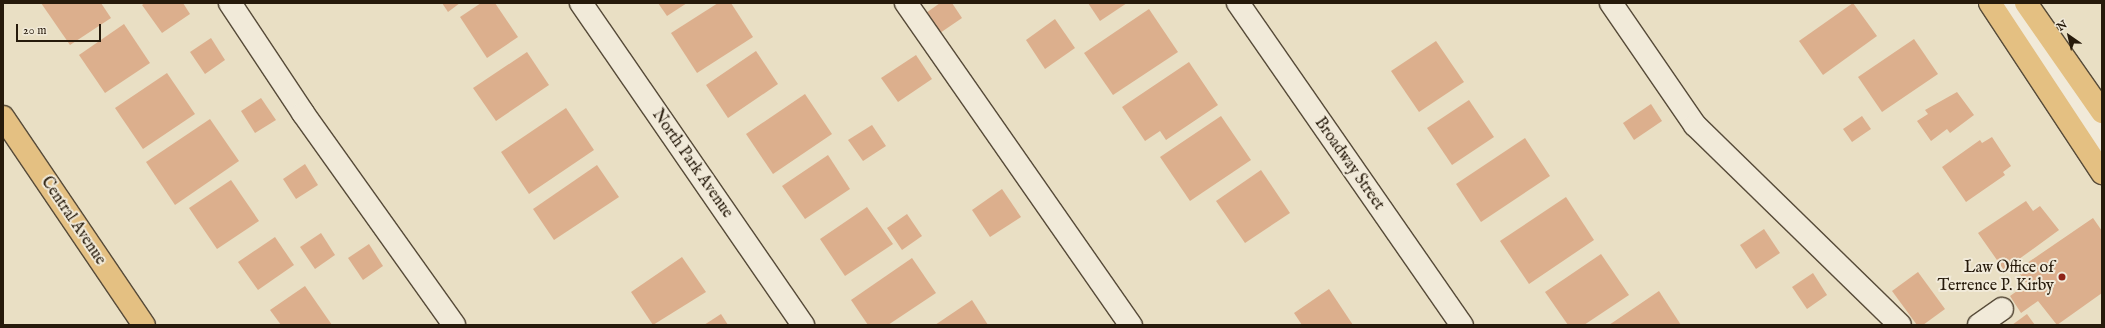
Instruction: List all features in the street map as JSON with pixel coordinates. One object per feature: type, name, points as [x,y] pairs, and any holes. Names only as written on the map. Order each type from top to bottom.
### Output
[{"type":"main road","points":[[1990,3],[2102,173]]},
{"type":"main road","points":[[2026,3],[2102,112]]},
{"type":"main road","name":"Central Avenue","points":[[3,117],[144,325]]},
{"type":"street","points":[[230,3],[303,114],[454,325]]},
{"type":"street","name":"North Park Avenue","points":[[581,3],[803,325]]},
{"type":"street","points":[[906,3],[1131,325]]},
{"type":"street","name":"Broadway Street","points":[[1238,3],[1462,325]]},
{"type":"street","points":[[1611,3],[1695,125],[1900,325]]},
{"type":"street","points":[[2007,3],[2102,142]]},
{"type":"street","points":[[1979,325],[2002,309]]},
{"type":"building","points":[[41,3],[101,3],[111,18],[70,45]]},
{"type":"building","points":[[145,3],[183,3],[190,14],[162,33],[142,5]]},
{"type":"building","points":[[442,3],[460,3],[448,12]]},
{"type":"building","points":[[481,3],[495,3],[518,37],[487,58],[460,17]]},
{"type":"building","points":[[658,3],[687,3],[667,16]]},
{"type":"building","points":[[718,3],[731,3],[753,37],[697,73],[671,33]]},
{"type":"building","points":[[940,3],[952,3],[962,18],[940,33],[926,13]]},
{"type":"building","points":[[1088,3],[1127,3],[1100,21]]},
{"type":"building","points":[[1853,3],[1877,36],[1823,75],[1799,41]]},
{"type":"building","points":[[1149,9],[1178,52],[1113,95],[1084,53]]},
{"type":"building","points":[[1055,19],[1075,48],[1045,69],[1026,40]]},
{"type":"building","points":[[124,24],[150,63],[105,93],[79,55]]},
{"type":"building","points":[[211,38],[225,60],[205,74],[190,52]]},
{"type":"building","points":[[1914,39],[1938,74],[1882,112],[1858,77]]},
{"type":"building","points":[[1436,41],[1464,82],[1419,112],[1391,71]]},
{"type":"building","points":[[756,51],[778,84],[728,118],[706,85]]},
{"type":"building","points":[[527,52],[549,85],[496,121],[473,88]]},
{"type":"building","points":[[916,55],[932,79],[898,102],[881,78]]},
{"type":"building","points":[[1189,62],[1218,105],[1166,140],[1160,131],[1145,141],[1122,107]]},
{"type":"building","points":[[167,73],[195,114],[143,149],[115,108]]},
{"type":"building","points":[[1957,92],[1974,115],[1950,133],[1947,129],[1931,141],[1917,121],[1928,114],[1925,110]]},
{"type":"building","points":[[805,94],[832,134],[773,174],[746,134]]},
{"type":"building","points":[[261,98],[276,120],[255,133],[241,111]]},
{"type":"building","points":[[1469,100],[1494,137],[1452,165],[1427,128]]},
{"type":"building","points":[[1651,104],[1662,121],[1634,140],[1623,123]]},
{"type":"building","points":[[566,108],[594,150],[529,194],[501,152]]},
{"type":"building","points":[[1221,116],[1251,160],[1190,201],[1160,157]]},
{"type":"building","points":[[1862,116],[1871,129],[1852,142],[1843,129]]},
{"type":"building","points":[[210,119],[239,161],[175,205],[146,162]]},
{"type":"building","points":[[872,125],[886,146],[863,161],[848,140]]},
{"type":"building","points":[[1992,137],[2011,166],[2003,172],[2005,175],[1966,202],[1942,167],[1980,140],[1982,143]]},
{"type":"building","points":[[1525,138],[1550,176],[1481,222],[1456,184]]},
{"type":"building","points":[[828,155],[850,189],[805,219],[782,186]]},
{"type":"building","points":[[305,164],[318,185],[296,199],[283,179]]},
{"type":"building","points":[[597,165],[619,197],[554,240],[533,209]]},
{"type":"building","points":[[1261,170],[1290,213],[1245,243],[1216,201]]},
{"type":"building","points":[[231,180],[259,221],[217,249],[189,208]]},
{"type":"building","points":[[1002,189],[1021,217],[990,237],[972,210]]},
{"type":"building","points":[[1566,197],[1594,240],[1529,284],[1500,241]]},
{"type":"building","points":[[2026,201],[2033,211],[2040,206],[2059,230],[2004,270],[1978,233]]},
{"type":"building","points":[[867,207],[893,244],[845,276],[820,239]]},
{"type":"building","points":[[907,214],[922,236],[902,250],[887,228]]},
{"type":"building","name":"Law Office of Terrence P. Kirby","points":[[2093,218],[2102,231],[2102,293],[2057,325],[2038,301],[2021,313],[2010,296],[2027,284],[2017,270]]},
{"type":"building","points":[[1764,229],[1780,253],[1756,269],[1740,245]]},
{"type":"building","points":[[321,233],[335,255],[315,269],[300,247]]},
{"type":"building","points":[[275,237],[294,265],[258,290],[238,262]]},
{"type":"building","points":[[369,244],[383,266],[363,280],[348,258]]},
{"type":"building","points":[[1601,254],[1629,295],[1584,325],[1568,325],[1545,292]]},
{"type":"building","points":[[682,257],[706,292],[653,325],[631,292]]},
{"type":"building","points":[[912,258],[936,293],[888,325],[868,325],[851,300]]},
{"type":"building","points":[[1918,272],[1945,309],[1923,325],[1917,325],[1892,291]]},
{"type":"building","points":[[1813,273],[1827,295],[1807,309],[1792,287]]},
{"type":"building","points":[[305,286],[332,325],[281,325],[270,310]]},
{"type":"building","points":[[1329,289],[1353,325],[1302,325],[1294,313]]},
{"type":"building","points":[[1659,291],[1681,325],[1609,325]]},
{"type":"building","points":[[972,300],[988,325],[935,325]]},
{"type":"building","points":[[721,314],[728,325],[704,325]]},
{"type":"building","points":[[2027,314],[2035,325],[2012,325]]},
{"type":"place","name":"Law Office of Terrence P. Kirby","points":[[2062,277]]}]
